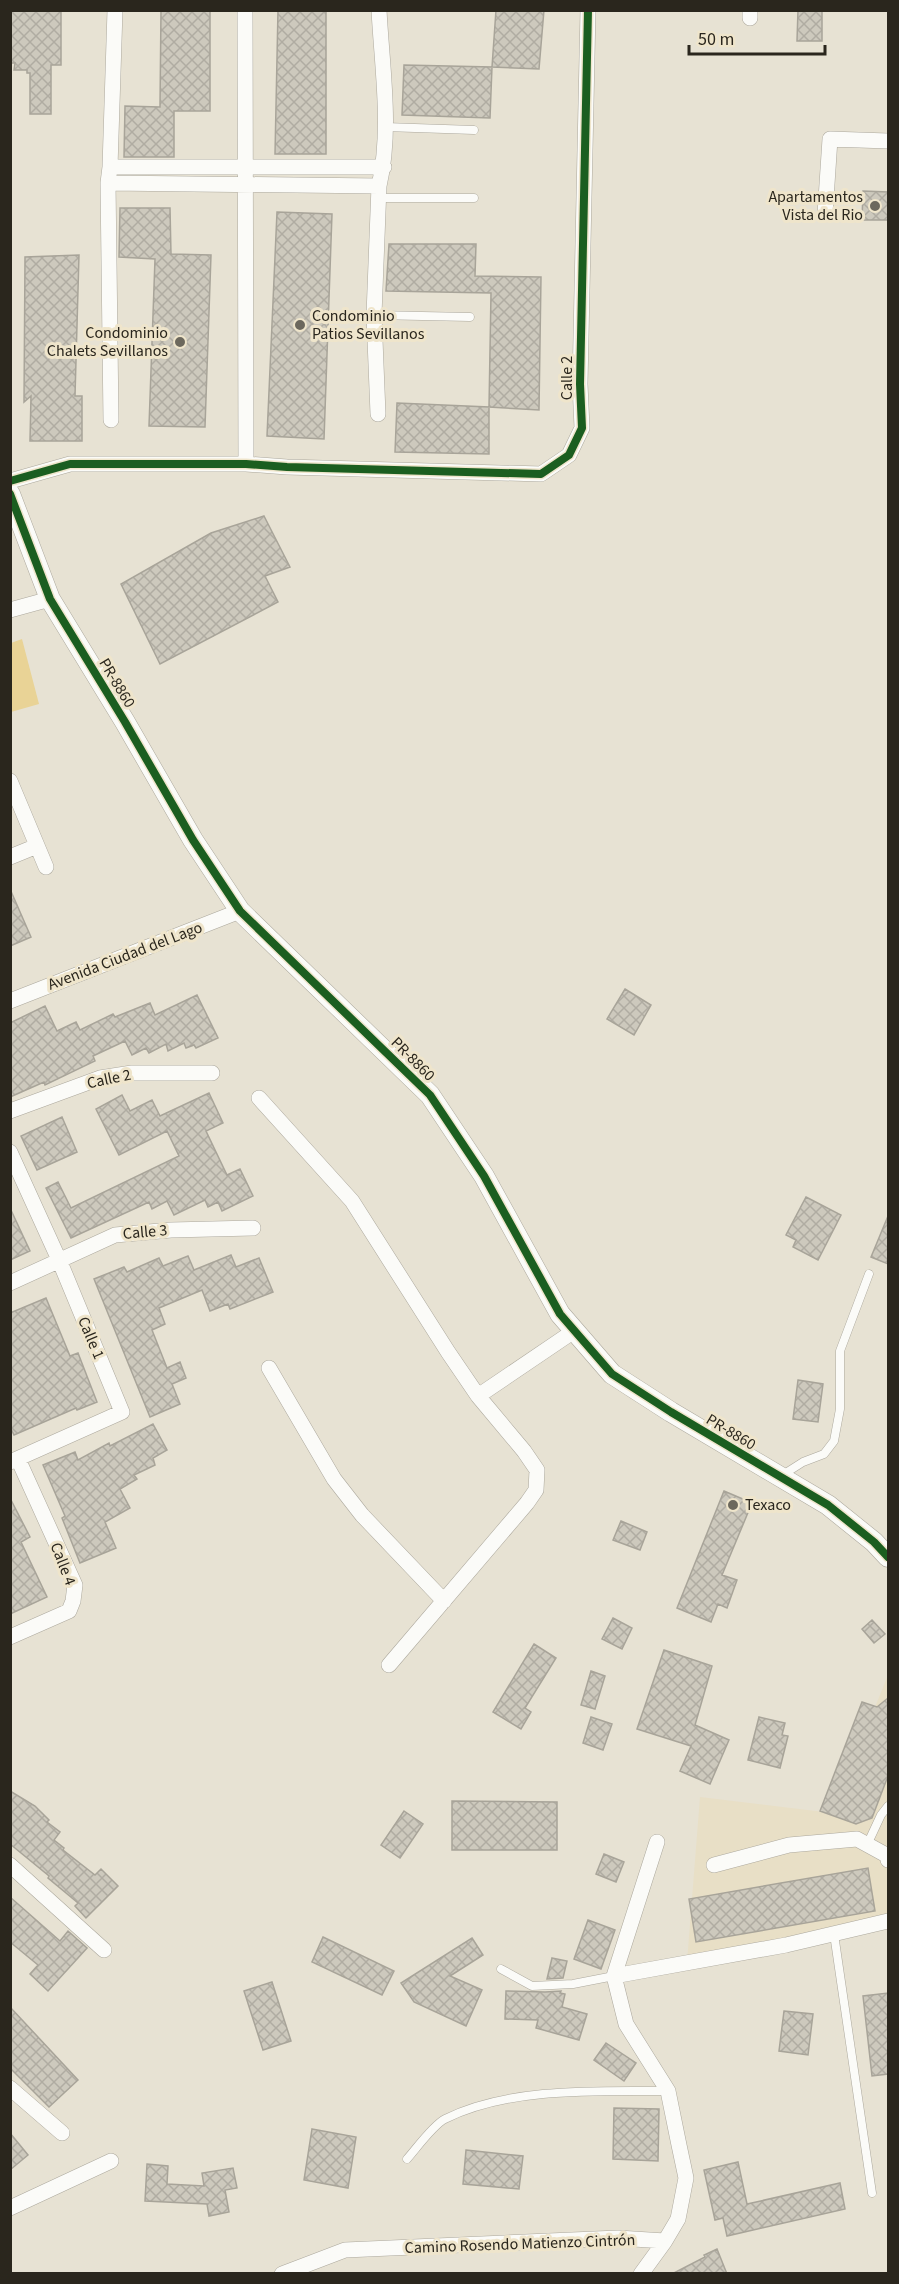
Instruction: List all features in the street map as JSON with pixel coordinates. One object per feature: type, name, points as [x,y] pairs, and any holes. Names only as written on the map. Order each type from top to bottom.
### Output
[{"type":"street","points":[[111,420],[108,183],[115,10]]},
{"type":"street","points":[[245,10],[246,464]]},
{"type":"street","points":[[378,414],[374,315],[379,192],[384,167],[379,10]]},
{"type":"street","name":"Calle 2","points":[[10,481],[70,464],[246,464],[541,474],[569,456],[582,428],[580,384],[588,10]]},
{"type":"street","points":[[825,214],[830,139],[888,141]]},
{"type":"street","points":[[110,167],[384,167]]},
{"type":"street","points":[[108,183],[245,183],[379,192]]},
{"type":"street","name":"PR-8860","points":[[10,494],[50,599],[193,840],[240,911],[430,1095],[484,1176],[560,1314],[574,1331],[612,1374],[828,1505],[874,1542],[888,1557]]},
{"type":"street","points":[[10,610],[50,599]]},
{"type":"street","points":[[10,781],[46,867]]},
{"type":"street","points":[[10,857],[37,846]]},
{"type":"street","name":"Avenida Ciudad del Lago","points":[[10,1001],[240,911]]},
{"type":"street","name":"Calle 2","points":[[10,1111],[100,1078],[132,1072],[212,1073]]},
{"type":"street","points":[[260,1098],[352,1201],[478,1396],[537,1470],[536,1490],[389,1665]]},
{"type":"street","name":"Calle 1","points":[[10,1152],[60,1262],[122,1412],[14,1460]]},
{"type":"street","name":"Calle 3","points":[[10,1283],[115,1235],[171,1230],[253,1228]]},
{"type":"street","points":[[478,1396],[574,1331]]},
{"type":"street","points":[[269,1368],[334,1479],[362,1515],[444,1600]]},
{"type":"street","name":"Calle 4","points":[[10,1637],[69,1611],[74,1601],[75,1585],[14,1460]]},
{"type":"street","points":[[714,1865],[789,1845],[857,1839],[888,1856],[888,1860]]},
{"type":"street","points":[[641,2274],[678,2219],[686,2178],[668,2091],[626,2024],[614,1976],[657,1842]]},
{"type":"street","points":[[10,1865],[104,1950]]},
{"type":"street","points":[[614,1976],[786,1945],[888,1921]]},
{"type":"street","points":[[10,2088],[62,2133]]},
{"type":"street","points":[[10,2208],[111,2161]]},
{"type":"street","name":"Camino Rosendo Matienzo Cintrón","points":[[282,2274],[345,2250],[618,2238],[665,2241]]},
{"type":"lane","points":[[384,127],[474,130]]},
{"type":"lane","points":[[379,192],[474,198]]},
{"type":"lane","points":[[374,315],[470,317]]},
{"type":"lane","points":[[780,1476],[803,1462],[824,1454],[834,1441],[840,1409],[840,1351],[869,1274]]},
{"type":"lane","points":[[867,1845],[880,1815],[888,1806]]},
{"type":"lane","points":[[834,1934],[872,2193]]},
{"type":"lane","points":[[501,1969],[532,1986],[573,1984],[614,1976]]},
{"type":"lane","points":[[407,2159],[442,2120],[499,2099],[590,2091],[668,2091]]},
{"type":"shaded area","points":[[22,639],[39,704],[11,712],[11,643]]},
{"type":"shaded area","points":[[888,1675],[888,1914],[687,1962],[700,1797],[832,1813]]},
{"type":"building","points":[[10,10],[61,11],[61,65],[51,65],[51,114],[30,114],[30,73],[27,73],[27,70],[14,70],[15,63],[10,63]]},
{"type":"building","points":[[161,10],[210,10],[210,111],[174,111],[174,157],[124,157],[125,106],[160,107]]},
{"type":"building","points":[[278,10],[326,10],[326,154],[275,154]]},
{"type":"building","points":[[496,10],[544,10],[539,69],[492,67]]},
{"type":"building","points":[[798,10],[822,10],[822,41],[797,41]]},
{"type":"building","points":[[404,65],[492,67],[490,118],[402,115]]},
{"type":"building","name":"Apartamentos Vista del Rio","points":[[863,191],[888,192],[888,220],[862,220]]},
{"type":"building","name":"Condominio Chalets Sevillanos","points":[[120,208],[170,208],[171,254],[211,255],[205,427],[149,426],[155,259],[119,257]]},
{"type":"building","name":"Condominio Patios Sevillanos","points":[[277,212],[332,214],[324,439],[267,436]]},
{"type":"building","points":[[389,244],[476,244],[475,276],[541,277],[539,410],[489,407],[491,293],[386,291]]},
{"type":"building","name":"Condominio Chalets Sevillanos","points":[[79,255],[75,396],[82,396],[82,441],[30,441],[31,396],[24,402],[25,257]]},
{"type":"building","points":[[397,403],[489,407],[489,454],[395,452]]},
{"type":"building","points":[[264,516],[290,567],[265,576],[278,602],[160,664],[121,584],[211,533]]},
{"type":"building","points":[[10,889],[31,937],[10,946]]},
{"type":"building","points":[[625,989],[651,1005],[634,1035],[607,1019]]},
{"type":"building","points":[[197,995],[218,1038],[196,1048],[194,1045],[186,1048],[184,1043],[168,1051],[166,1044],[149,1053],[146,1048],[132,1055],[125,1041],[93,1056],[95,1061],[45,1085],[44,1082],[10,1097],[10,1023],[45,1006],[57,1031],[76,1022],[80,1030],[113,1014],[115,1017],[150,1003],[155,1015]]},
{"type":"building","points":[[209,1093],[223,1123],[206,1131],[227,1175],[240,1169],[253,1196],[222,1211],[218,1202],[208,1207],[205,1200],[174,1215],[167,1201],[152,1209],[149,1202],[71,1238],[46,1188],[58,1182],[71,1208],[179,1156],[167,1131],[119,1155],[96,1109],[122,1095],[130,1111],[152,1100],[160,1116]]},
{"type":"building","points":[[62,1117],[77,1152],[37,1170],[21,1136]]},
{"type":"building","points":[[806,1197],[841,1215],[818,1260],[793,1247],[796,1240],[786,1235]]},
{"type":"building","points":[[10,1208],[30,1251],[10,1260]]},
{"type":"building","points":[[888,1216],[888,1264],[871,1257]]},
{"type":"building","points":[[231,1255],[236,1267],[259,1258],[273,1292],[230,1309],[228,1304],[210,1311],[202,1290],[159,1308],[165,1324],[152,1330],[167,1368],[180,1362],[186,1378],[172,1384],[180,1404],[150,1417],[94,1279],[124,1267],[127,1272],[159,1258],[163,1266],[188,1256],[194,1270]]},
{"type":"building","points":[[46,1298],[70,1356],[78,1353],[97,1402],[77,1410],[76,1408],[14,1435],[10,1427],[10,1313]]},
{"type":"building","points":[[798,1380],[823,1384],[818,1422],[793,1419]]},
{"type":"building","points":[[153,1424],[167,1450],[153,1458],[155,1465],[134,1475],[137,1479],[120,1489],[130,1508],[105,1522],[116,1548],[80,1563],[62,1518],[65,1516],[43,1465],[75,1452],[78,1460],[109,1443],[110,1446]]},
{"type":"building","points":[[724,1491],[752,1503],[722,1575],[737,1580],[727,1608],[718,1604],[711,1622],[677,1608]]},
{"type":"building","points":[[10,1498],[30,1537],[21,1542],[47,1597],[10,1614]]},
{"type":"building","points":[[621,1521],[647,1532],[640,1550],[613,1540]]},
{"type":"building","points":[[613,1618],[632,1628],[622,1649],[602,1639]]},
{"type":"building","points":[[872,1620],[885,1634],[874,1643],[862,1629]]},
{"type":"building","points":[[534,1644],[556,1658],[525,1708],[531,1712],[521,1729],[493,1712]]},
{"type":"building","points":[[664,1650],[712,1666],[695,1725],[729,1740],[710,1784],[680,1771],[691,1746],[637,1729]]},
{"type":"building","points":[[591,1671],[605,1676],[595,1709],[581,1705]]},
{"type":"building","points":[[888,1698],[888,1776],[872,1818],[856,1824],[820,1811],[862,1702],[877,1707]]},
{"type":"building","points":[[591,1717],[612,1724],[603,1750],[583,1743]]},
{"type":"building","points":[[759,1717],[785,1723],[782,1735],[788,1736],[780,1768],[748,1760]]},
{"type":"building","points":[[10,1791],[35,1806],[49,1820],[47,1822],[60,1832],[54,1840],[64,1848],[63,1850],[95,1875],[101,1869],[118,1886],[86,1918],[75,1906],[78,1903],[10,1844]]},
{"type":"building","points":[[452,1801],[557,1802],[557,1850],[452,1850]]},
{"type":"building","points":[[404,1811],[423,1824],[400,1858],[381,1845]]},
{"type":"building","points":[[604,1854],[624,1862],[616,1882],[596,1874]]},
{"type":"building","points":[[868,1868],[875,1911],[696,1942],[689,1899]]},
{"type":"building","points":[[10,1897],[60,1941],[68,1931],[87,1948],[48,1991],[30,1974],[38,1965],[10,1942]]},
{"type":"building","points":[[588,1920],[615,1930],[601,1969],[574,1959]]},
{"type":"building","points":[[323,1937],[394,1971],[382,1995],[312,1962]]},
{"type":"building","points":[[472,1938],[483,1955],[450,1976],[482,1990],[466,2026],[414,2002],[401,1983]]},
{"type":"building","points":[[552,1958],[567,1961],[563,1978],[547,1979]]},
{"type":"building","points":[[272,1982],[291,2041],[263,2050],[244,1991]]},
{"type":"building","points":[[506,1991],[561,1991],[560,1993],[565,1994],[562,2007],[587,2014],[579,2040],[536,2028],[538,2020],[505,2019]]},
{"type":"building","points":[[888,1993],[888,2074],[872,2076],[863,1996]]},
{"type":"building","points":[[10,2007],[78,2080],[49,2107],[10,2068]]},
{"type":"building","points":[[784,2011],[813,2014],[808,2055],[779,2051]]},
{"type":"building","points":[[606,2043],[636,2063],[624,2081],[594,2060]]},
{"type":"building","points":[[614,2108],[659,2109],[658,2161],[613,2159]]},
{"type":"building","points":[[312,2129],[356,2137],[348,2188],[304,2180]]},
{"type":"building","points":[[10,2133],[28,2155],[10,2170]]},
{"type":"building","points":[[466,2150],[523,2156],[519,2189],[463,2184]]},
{"type":"building","points":[[738,2162],[747,2204],[840,2183],[845,2209],[727,2236],[723,2218],[715,2220],[704,2170]]},
{"type":"building","points":[[147,2164],[168,2166],[167,2184],[204,2186],[202,2173],[233,2168],[237,2188],[225,2190],[229,2212],[209,2216],[207,2204],[145,2201]]},
{"type":"building","points":[[717,2249],[727,2274],[672,2274],[705,2257],[704,2255]]},
{"type":"cycle path","points":[[10,481],[70,464],[246,464],[541,474],[569,455],[582,428],[580,384],[588,10]]},
{"type":"cycle path","points":[[10,494],[50,599],[193,840],[240,911],[430,1095],[484,1176],[560,1314],[612,1374],[671,1412],[828,1505],[874,1542],[888,1557]]},
{"type":"place","name":"Apartamentos Vista del Rio","points":[[875,206]]},
{"type":"place","name":"Condominio Patios Sevillanos","points":[[300,325]]},
{"type":"place","name":"Condominio Chalets Sevillanos","points":[[180,342]]},
{"type":"place","name":"Texaco","points":[[733,1505]]}]
